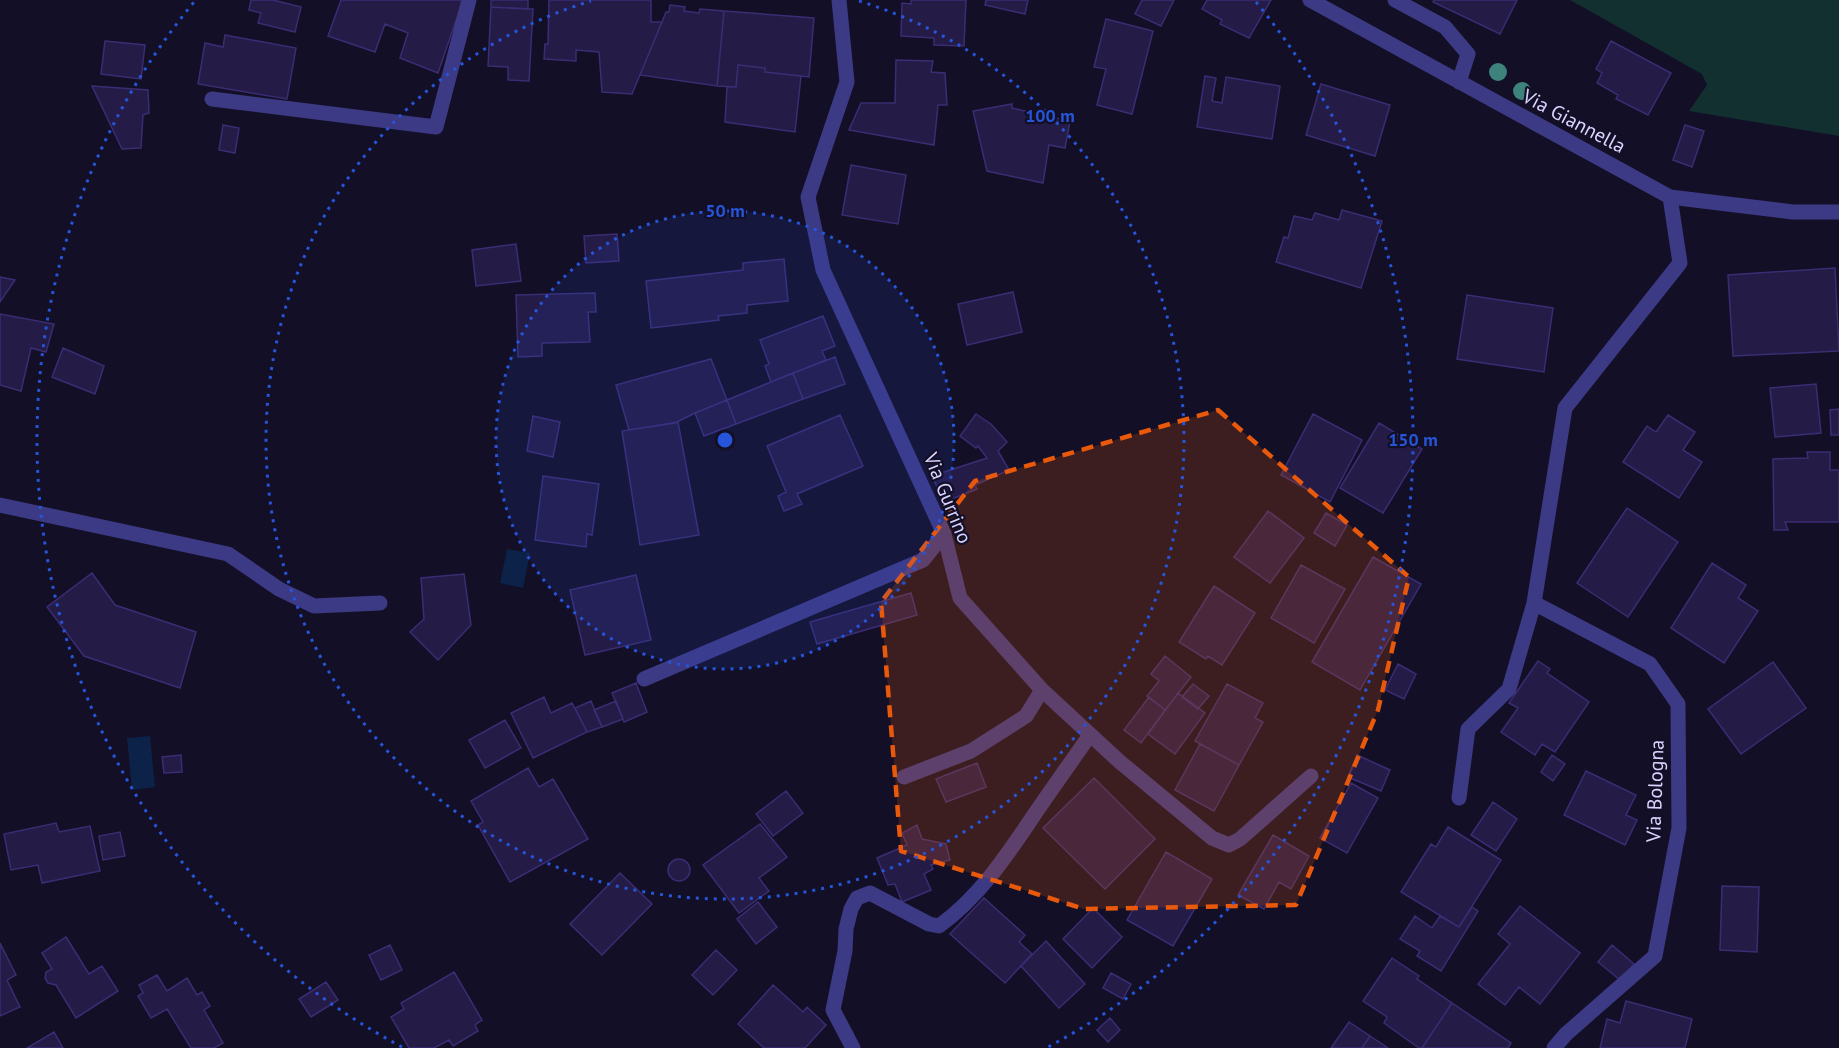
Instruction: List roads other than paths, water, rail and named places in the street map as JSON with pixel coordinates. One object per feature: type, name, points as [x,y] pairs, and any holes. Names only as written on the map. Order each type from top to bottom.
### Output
[{"type":"street","points":[[212,99],[436,127],[469,0]]},
{"type":"street","name":"Via Gurrino","points":[[839,0],[847,82],[808,197],[820,260],[944,534],[960,598],[1042,690],[1120,762],[1212,838],[1229,845],[1240,839],[1311,776]]},
{"type":"street","name":"Via Giannella","points":[[1310,0],[1670,197],[1793,212],[1839,212]]},
{"type":"street","points":[[1395,0],[1445,27],[1468,54],[1459,82]]},
{"type":"street","points":[[1459,798],[1467,729],[1509,689],[1534,603],[1565,408],[1680,262],[1670,197]]},
{"type":"street","points":[[0,505],[228,554],[279,589],[314,606],[380,603]]},
{"type":"street","points":[[644,679],[923,560],[944,534]]},
{"type":"street","name":"Via Bologna","points":[[1534,603],[1650,664],[1678,704],[1679,828],[1655,956],[1566,1034],[1554,1048]]},
{"type":"street","points":[[904,777],[971,751],[1008,728],[1026,716],[1042,690]]},
{"type":"street","points":[[853,1048],[833,1010],[845,951],[846,930],[851,909],[857,898],[870,893],[929,924],[939,926],[954,915],[982,885],[1014,845],[1090,735]]},
{"type":"water","points":[[507,549],[530,553],[523,588],[500,583]]},
{"type":"water","points":[[150,736],[155,787],[132,790],[127,738]]}]
